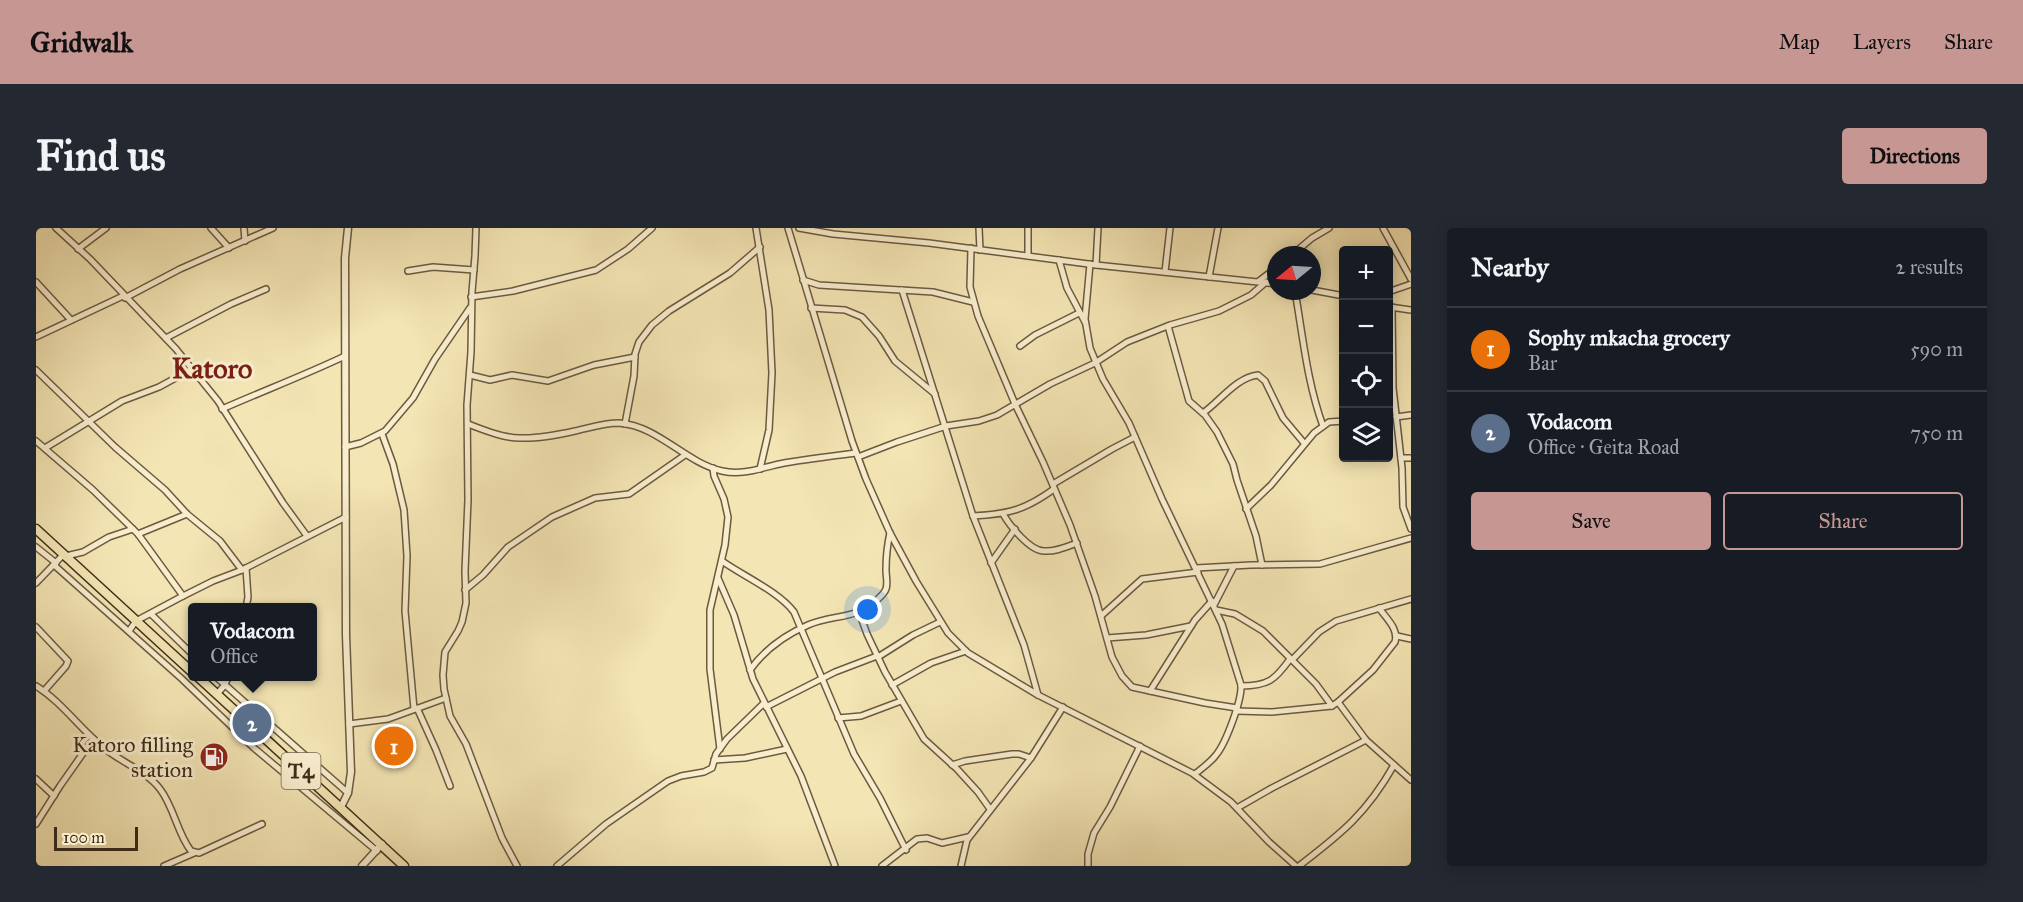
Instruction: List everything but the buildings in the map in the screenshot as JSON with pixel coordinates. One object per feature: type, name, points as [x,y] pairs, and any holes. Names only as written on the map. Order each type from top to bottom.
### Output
[{"type":"highway","points":[[36,529],[188,668]]},
{"type":"highway","name":"T4","points":[[203,681],[341,807],[379,848],[404,866]]},
{"type":"street","points":[[56,228],[166,338],[192,369],[222,409],[307,536]]},
{"type":"street","points":[[78,249],[106,228]]},
{"type":"street","points":[[211,228],[229,248]]},
{"type":"street","points":[[244,228],[245,241]]},
{"type":"street","points":[[36,337],[273,228]]},
{"type":"street","points":[[341,807],[348,793],[351,772],[346,634],[345,258],[348,228]]},
{"type":"street","points":[[476,228],[467,405],[466,603],[462,622],[445,652],[443,675],[450,716],[466,744],[494,820],[517,866]]},
{"type":"street","points":[[471,297],[513,291],[596,270],[628,249],[652,228]]},
{"type":"street","points":[[756,228],[769,310],[772,373],[769,430],[760,469]]},
{"type":"street","points":[[788,228],[857,455],[878,508],[940,622],[966,651],[1038,695],[1195,774],[1237,808],[1269,842],[1297,866],[1354,821],[1371,801],[1394,765]]},
{"type":"street","points":[[799,228],[1093,265],[1267,283]]},
{"type":"street","points":[[829,233],[834,228]]},
{"type":"street","points":[[979,228],[981,250]]},
{"type":"street","points":[[1028,228],[1028,256]]},
{"type":"street","points":[[1085,324],[1098,228]]},
{"type":"street","points":[[1165,273],[1170,228]]},
{"type":"street","points":[[1209,277],[1218,228]]},
{"type":"street","points":[[1315,228],[1317,236]]},
{"type":"street","points":[[1304,246],[1329,228]]},
{"type":"street","points":[[1383,228],[1411,279]]},
{"type":"street","points":[[625,424],[639,342],[669,311],[730,273],[760,247]]},
{"type":"street","points":[[970,248],[969,268],[973,302],[1015,404],[1077,543],[1115,664],[1126,682],[1132,687],[1237,709],[1272,712],[1332,706],[1382,660],[1395,642],[1397,636],[1395,630],[1379,608]]},
{"type":"street","points":[[1059,260],[1067,288],[1085,324],[1095,363],[1135,437],[1229,640],[1242,694],[1219,751],[1195,774]]},
{"type":"street","points":[[408,271],[433,267],[474,270]]},
{"type":"street","points":[[468,424],[519,438],[547,436],[604,424],[633,425],[658,436],[684,455],[713,468],[738,473],[781,464],[857,455],[946,426],[979,421],[997,415],[1050,384],[1095,363],[1127,342],[1168,326],[1203,316],[1251,295],[1267,277]]},
{"type":"street","points":[[803,280],[819,285],[933,292],[973,302]]},
{"type":"street","points":[[36,282],[71,320]]},
{"type":"street","points":[[1393,291],[1411,284]]},
{"type":"street","points":[[166,338],[231,304],[266,289]]},
{"type":"street","points":[[902,290],[973,516],[1024,645],[1038,695]]},
{"type":"street","points":[[1321,292],[1339,295]]},
{"type":"street","points":[[1296,300],[1308,378],[1323,426]]},
{"type":"street","points":[[345,447],[382,434],[412,398],[435,359],[471,307]]},
{"type":"street","points":[[1393,307],[1411,310]]},
{"type":"street","points":[[811,308],[845,310],[862,317],[879,336],[895,361],[936,395]]},
{"type":"street","points":[[1020,346],[1035,335],[1079,313]]},
{"type":"street","points":[[1168,326],[1189,401],[1203,413],[1217,432],[1233,464],[1256,536],[1262,565]]},
{"type":"street","points":[[1391,354],[1401,458],[1403,507],[1411,529]]},
{"type":"street","points":[[222,409],[345,357]]},
{"type":"street","points":[[470,375],[490,380],[512,375],[548,381],[594,365],[635,357]]},
{"type":"street","points":[[36,451],[90,422],[122,401],[159,387],[192,369]]},
{"type":"street","points":[[36,370],[123,454],[165,490],[187,514],[220,541],[244,569],[247,603]]},
{"type":"street","points":[[1203,413],[1247,378],[1258,375],[1265,381],[1283,418],[1304,443]]},
{"type":"street","points":[[1393,416],[1411,415]]},
{"type":"street","points":[[1246,509],[1271,484],[1304,443],[1329,422],[1339,421]]},
{"type":"street","points":[[382,434],[393,464],[404,510],[407,556],[405,611],[415,708],[436,750],[450,786]]},
{"type":"street","points":[[973,516],[1003,514],[1027,507],[1053,486],[1135,437]]},
{"type":"street","points":[[36,441],[138,534],[183,596]]},
{"type":"street","points":[[465,590],[508,547],[552,517],[596,498],[629,494],[684,455]]},
{"type":"street","points":[[1401,458],[1411,458]]},
{"type":"street","points":[[713,468],[728,517],[722,561],[710,610],[709,650],[720,748]]},
{"type":"street","points":[[138,534],[187,514]]},
{"type":"street","points":[[1003,514],[1031,546],[1042,551],[1077,543]]},
{"type":"street","points":[[129,631],[136,621],[183,596],[244,569],[346,517]]},
{"type":"street","points":[[36,583],[64,556],[83,552],[109,537],[133,529]]},
{"type":"street","points":[[991,563],[1015,530]]},
{"type":"street","points":[[750,670],[767,650],[800,629],[826,618],[859,612],[870,606],[885,590],[890,533]]},
{"type":"street","points":[[1101,616],[1142,579],[1234,566],[1320,564],[1411,538]]},
{"type":"street","points":[[36,547],[182,678],[254,748],[379,848],[362,866]]},
{"type":"street","points":[[722,561],[789,606],[794,612],[854,754],[876,790],[906,850]]},
{"type":"street","points":[[1150,691],[1191,627],[1214,605],[1234,566]]},
{"type":"street","points":[[718,578],[734,615],[750,670],[810,798],[835,866]]},
{"type":"street","points":[[1241,686],[1254,686],[1276,678],[1314,636],[1328,625],[1411,598]]},
{"type":"street","points":[[1214,605],[1235,614],[1263,631],[1316,684],[1332,706]]},
{"type":"street","points":[[859,612],[892,685],[924,739],[978,792],[990,809]]},
{"type":"street","points":[[151,614],[188,650]]},
{"type":"street","points":[[557,866],[606,824],[668,781],[709,771],[720,748],[733,732],[765,705],[878,656],[940,622]]},
{"type":"street","points":[[36,627],[68,661],[44,691]]},
{"type":"street","points":[[1107,638],[1146,635],[1191,627]]},
{"type":"street","points":[[1397,636],[1411,639]]},
{"type":"street","points":[[892,685],[931,663],[966,651]]},
{"type":"street","points":[[220,681],[348,793]]},
{"type":"street","points":[[217,694],[226,681]]},
{"type":"street","points":[[36,686],[105,750],[159,788],[169,804],[186,845],[194,853]]},
{"type":"street","points":[[349,724],[388,719],[446,698]]},
{"type":"street","points":[[838,718],[861,716],[901,701]]},
{"type":"street","points":[[1338,702],[1366,740],[1394,765],[1408,774],[1411,780]]},
{"type":"street","points":[[961,866],[970,836],[1031,758],[1063,707]]},
{"type":"street","points":[[36,824],[93,739]]},
{"type":"street","points":[[1237,808],[1366,740]]},
{"type":"street","points":[[1088,866],[1088,854],[1094,833],[1110,807],[1140,746]]},
{"type":"street","points":[[714,760],[745,758],[787,749]]},
{"type":"street","points":[[952,765],[1012,754],[1031,758]]},
{"type":"street","points":[[36,779],[54,796]]},
{"type":"street","points":[[164,866],[262,824]]},
{"type":"street","points":[[882,866],[921,838],[942,843],[970,836]]},
{"type":"place","name":"Vodacom","points":[[252,723]]},
{"type":"place","name":"Sophy mkacha grocery","points":[[394,746]]},
{"type":"place","name":"Katoro filling station","points":[[214,757]]},
{"type":"district","name":"Katoro","points":[[212,368]]}]
